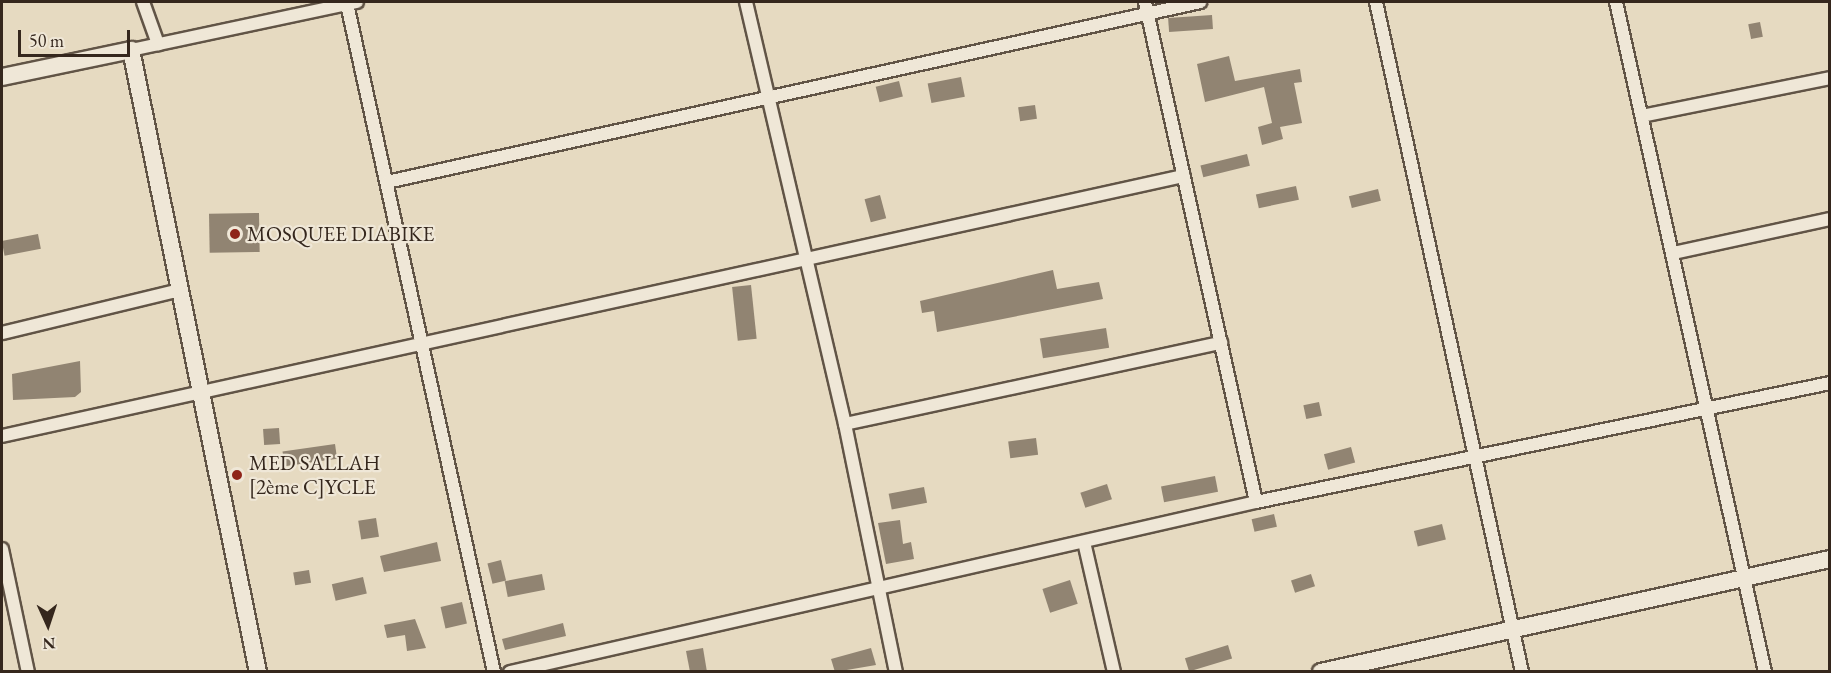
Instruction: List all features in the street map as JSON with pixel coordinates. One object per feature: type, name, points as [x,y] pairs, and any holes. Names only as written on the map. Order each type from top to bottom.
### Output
[{"type":"street","points":[[143,2],[158,44]]},
{"type":"street","points":[[746,2],[765,98],[808,261],[846,424],[896,672]]},
{"type":"street","points":[[387,182],[765,98],[1147,7],[1200,2]]},
{"type":"street","points":[[1376,2],[1522,672]]},
{"type":"street","points":[[1616,2],[1765,672]]},
{"type":"street","points":[[2,78],[352,3],[387,182],[494,672]]},
{"type":"street","points":[[1147,7],[1256,502]]},
{"type":"street","points":[[132,50],[258,672]]},
{"type":"street","points":[[1642,116],[1830,78]]},
{"type":"street","points":[[2,436],[423,346],[1184,176]]},
{"type":"street","points":[[1673,253],[1830,219]]},
{"type":"street","points":[[2,333],[180,290]]},
{"type":"street","points":[[846,424],[1221,343]]},
{"type":"street","points":[[510,672],[1256,502],[1830,383]]},
{"type":"street","points":[[1084,542],[1114,672]]},
{"type":"street","points":[[2,549],[28,672]]},
{"type":"street","points":[[1321,672],[1745,576],[1830,559]]},
{"type":"building","points":[[1212,15],[1213,29],[1169,32],[1168,18]]},
{"type":"building","points":[[1760,22],[1763,37],[1751,39],[1748,24]]},
{"type":"building","points":[[1229,56],[1235,81],[1300,69],[1302,82],[1294,83],[1302,123],[1280,127],[1283,139],[1262,145],[1258,127],[1272,123],[1264,87],[1205,102],[1197,64]]},
{"type":"building","points":[[961,77],[965,97],[931,103],[928,83]]},
{"type":"building","points":[[899,81],[903,97],[880,102],[876,87]]},
{"type":"building","points":[[1035,105],[1037,119],[1020,121],[1018,107]]},
{"type":"building","points":[[1247,154],[1250,166],[1203,177],[1200,166]]},
{"type":"building","points":[[1296,186],[1299,200],[1259,208],[1256,195]]},
{"type":"building","points":[[1378,189],[1381,201],[1352,208],[1349,196]]},
{"type":"building","points":[[880,195],[886,218],[871,222],[865,199]]},
{"type":"building","name":"MOSQUEE DIABIKE","points":[[259,213],[260,252],[210,253],[209,214]]},
{"type":"building","points":[[38,234],[41,249],[5,256],[2,241]]},
{"type":"building","points":[[1053,270],[1057,289],[1099,282],[1103,299],[937,332],[934,311],[922,313],[920,301]]},
{"type":"building","points":[[751,285],[757,339],[738,341],[732,287]]},
{"type":"building","points":[[1106,328],[1109,348],[1043,358],[1040,338]]},
{"type":"building","points":[[80,361],[81,392],[75,397],[13,400],[12,374]]},
{"type":"building","points":[[1319,402],[1322,416],[1306,419],[1303,405]]},
{"type":"building","points":[[279,428],[280,444],[264,445],[263,429]]},
{"type":"building","points":[[1036,438],[1038,455],[1010,458],[1008,441]]},
{"type":"building","points":[[335,444],[337,459],[285,466],[283,451]]},
{"type":"building","points":[[1351,447],[1355,462],[1328,470],[1324,454]]},
{"type":"building","points":[[1215,476],[1218,492],[1164,502],[1161,486]]},
{"type":"building","points":[[1107,484],[1112,499],[1085,508],[1080,493]]},
{"type":"building","points":[[924,487],[927,503],[892,510],[889,494]]},
{"type":"building","points":[[1274,514],[1277,527],[1255,532],[1252,519]]},
{"type":"building","points":[[376,518],[379,537],[361,540],[358,521]]},
{"type":"building","points":[[900,520],[903,544],[911,542],[914,559],[886,564],[878,523]]},
{"type":"building","points":[[1442,524],[1446,540],[1418,547],[1414,531]]},
{"type":"building","points":[[437,542],[441,561],[384,572],[380,556]]},
{"type":"building","points":[[501,560],[506,580],[492,584],[487,563]]},
{"type":"building","points":[[309,570],[311,583],[295,585],[293,573]]},
{"type":"building","points":[[542,574],[545,590],[508,597],[505,581]]},
{"type":"building","points":[[1311,574],[1315,586],[1295,593],[1291,580]]},
{"type":"building","points":[[363,577],[367,594],[336,601],[332,584]]},
{"type":"building","points":[[1070,580],[1078,604],[1050,613],[1042,589]]},
{"type":"building","points":[[462,602],[467,623],[446,628],[441,607]]},
{"type":"building","points":[[415,619],[426,648],[407,651],[405,635],[387,638],[384,625]]},
{"type":"building","points":[[563,623],[566,636],[505,650],[502,639]]},
{"type":"building","points":[[1228,645],[1232,658],[1189,672],[1185,658]]},
{"type":"building","points":[[703,648],[707,672],[690,672],[686,651]]},
{"type":"building","points":[[871,648],[876,665],[835,672],[831,659]]},
{"type":"place","name":"MOSQUEE DIABIKE","points":[[235,234]]},
{"type":"place","name":"MED SALLAH [2ème C]YCLE","points":[[237,475]]}]
